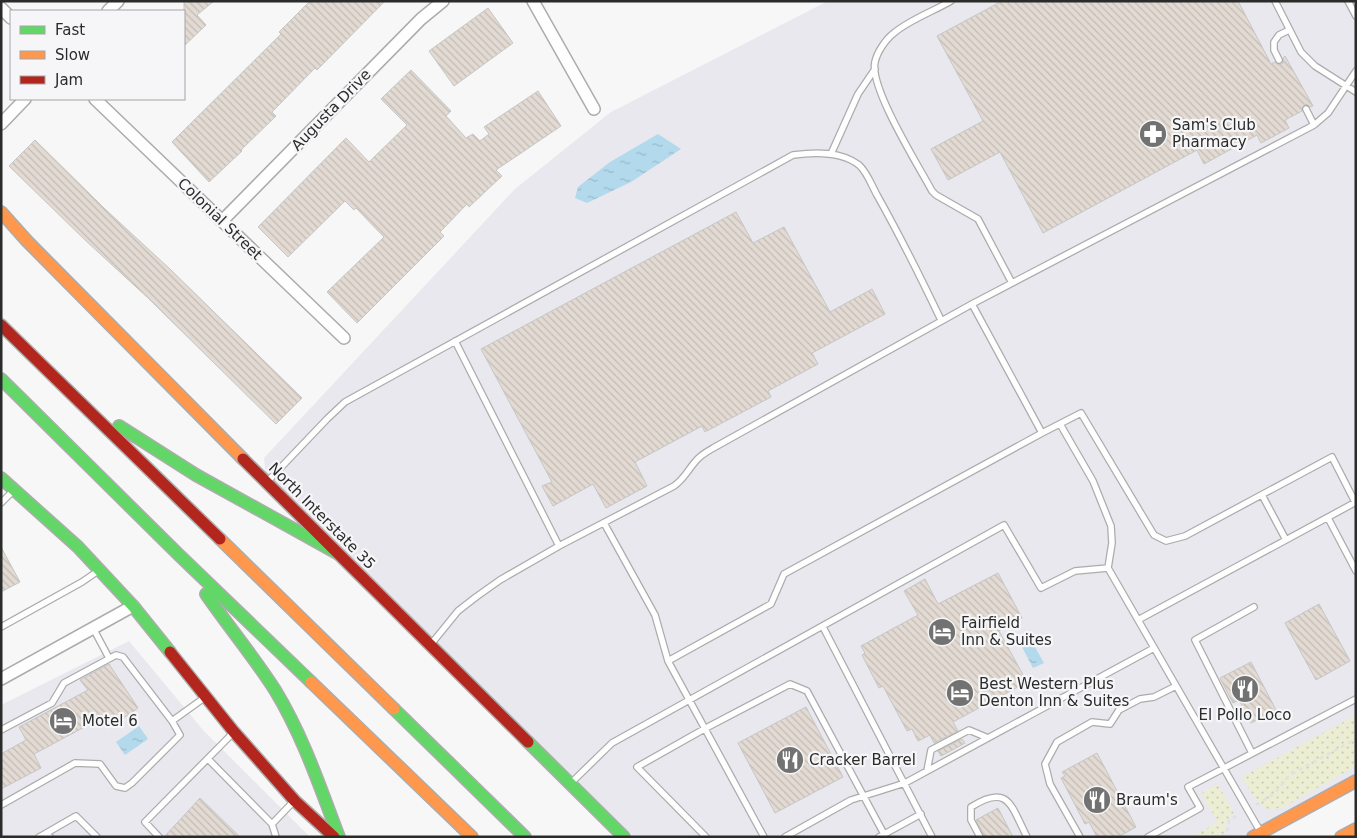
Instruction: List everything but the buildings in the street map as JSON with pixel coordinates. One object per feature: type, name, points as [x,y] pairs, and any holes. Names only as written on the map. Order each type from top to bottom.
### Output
[{"type":"main road","name":"North Interstate 35","points":[[1,212],[27,241],[267,482],[624,837]]},
{"type":"main road","points":[[1,325],[525,837]]},
{"type":"main road","points":[[1,379],[179,555],[472,837]]},
{"type":"main road","points":[[70,391],[143,442],[196,475],[337,552]]},
{"type":"main road","points":[[1,478],[78,547],[133,606],[234,732],[295,800],[334,837]]},
{"type":"main road","points":[[179,555],[279,698],[293,723],[310,762],[339,837]]},
{"type":"main road","points":[[1259,835],[1356,780]]},
{"type":"main road","points":[[1341,837],[1356,829]]},
{"type":"street","points":[[109,10],[118,1]]},
{"type":"street","name":"Augusta Drive","points":[[222,222],[421,18],[443,1]]},
{"type":"street","points":[[533,1],[594,110]]},
{"type":"street","points":[[1,8],[10,17]]},
{"type":"street","points":[[1,124],[24,100]]},
{"type":"street","name":"Colonial Street","points":[[96,100],[344,338]]},
{"type":"street","points":[[1,679],[133,606]]},
{"type":"lane","points":[[951,1],[894,33],[882,46],[875,62],[875,77],[881,96],[932,191],[978,219],[1012,283]]},
{"type":"lane","points":[[1275,1],[1301,52],[1315,66],[1356,92]]},
{"type":"lane","points":[[1348,1],[1356,16]]},
{"type":"lane","points":[[1279,60],[1273,47],[1274,42],[1279,35],[1290,30]]},
{"type":"lane","points":[[831,154],[858,94],[875,69]]},
{"type":"lane","points":[[431,645],[458,611],[500,580],[559,546],[674,486],[685,478],[694,462],[715,447],[941,320],[1314,124],[1328,113],[1356,71]]},
{"type":"lane","points":[[1306,109],[1314,124]]},
{"type":"lane","points":[[267,482],[345,402],[793,155],[814,152],[831,154],[846,158],[860,166],[902,240],[941,320]]},
{"type":"lane","points":[[972,304],[1042,433]]},
{"type":"lane","points":[[455,341],[559,546]]},
{"type":"lane","points":[[668,661],[771,604],[784,574],[1081,413],[1154,535],[1166,541],[1185,536],[1332,457],[1355,502],[1138,620]]},
{"type":"lane","points":[[1060,424],[1093,481],[1111,526],[1112,543],[1108,568],[1248,810],[1259,835]]},
{"type":"lane","points":[[1,502],[14,490]]},
{"type":"lane","points":[[1262,495],[1286,540]]},
{"type":"lane","points":[[1328,518],[1356,571]]},
{"type":"lane","points":[[604,523],[654,615],[668,661],[764,837]]},
{"type":"lane","points":[[571,783],[612,743],[1004,525],[1041,588],[1075,571],[1108,568]]},
{"type":"lane","points":[[1,627],[82,582],[99,570]]},
{"type":"lane","points":[[1252,753],[1194,640],[1254,607]]},
{"type":"lane","points":[[823,627],[932,837]]},
{"type":"lane","points":[[92,628],[109,658]]},
{"type":"lane","points":[[785,837],[851,800],[905,784],[1154,648]]},
{"type":"lane","points":[[1,730],[52,703],[64,683],[116,655],[123,657],[172,721],[180,735],[125,788],[116,786],[100,764],[75,763],[1,806]]},
{"type":"lane","points":[[706,837],[637,767],[790,684],[808,691],[863,796],[881,835],[921,814]]},
{"type":"lane","points":[[1080,837],[1050,784],[1045,764],[1057,742],[1092,722],[1110,724],[1119,710],[1140,698],[1154,697],[1176,686]]},
{"type":"lane","points":[[172,721],[206,697]]},
{"type":"lane","points":[[1148,837],[1200,808],[1188,787],[1356,699]]},
{"type":"lane","points":[[927,771],[930,750],[969,730],[988,738]]},
{"type":"lane","points":[[159,837],[145,822],[234,732]]},
{"type":"lane","points":[[208,759],[272,824],[276,837]]},
{"type":"lane","points":[[980,837],[972,820],[971,807],[996,796],[1005,799],[1012,807],[1027,837]]},
{"type":"lane","points":[[272,824],[295,800]]},
{"type":"lane","points":[[41,836],[76,816],[97,837]]},
{"type":"lane","points":[[41,836],[50,837]]},
{"type":"path","points":[[1221,837],[1227,833],[1229,820],[1266,800],[1295,772],[1356,739]]},
{"type":"shaded area","points":[[828,1],[1356,1],[1356,781],[1253,837],[624,837],[267,482],[264,458],[515,189],[611,112]]},
{"type":"shaded area","points":[[129,641],[203,730],[310,837],[1,837],[1,705]]},
{"type":"green space","points":[[1356,715],[1356,766],[1282,808],[1267,809],[1256,800],[1242,777]]},
{"type":"green space","points":[[1214,786],[1219,786],[1234,814],[1227,819],[1224,833],[1216,837],[1192,837],[1218,822],[1202,795],[1203,792]]},
{"type":"water","points":[[658,134],[681,149],[631,182],[587,203],[575,198],[578,187],[610,162]]},
{"type":"water","points":[[1032,642],[1044,663],[1033,668],[1022,647]]},
{"type":"water","points":[[139,726],[148,739],[125,755],[116,742]]},
{"type":"traffic: fast","points":[[1,379],[311,682]]},
{"type":"traffic: fast","points":[[119,426],[196,475],[337,553]]},
{"type":"traffic: fast","points":[[1,478],[78,547],[133,606],[170,652]]},
{"type":"traffic: fast","points":[[206,594],[267,678],[285,707],[310,762],[339,837]]},
{"type":"traffic: fast","points":[[394,709],[525,837]]},
{"type":"traffic: fast","points":[[528,742],[624,837]]},
{"type":"traffic: slow","points":[[1,212],[27,241],[243,459]]},
{"type":"traffic: slow","points":[[220,539],[394,709]]},
{"type":"traffic: slow","points":[[311,682],[472,837]]},
{"type":"traffic: slow","points":[[1253,837],[1356,781]]},
{"type":"traffic: slow","points":[[1341,837],[1356,829]]},
{"type":"traffic: jam","points":[[1,325],[220,539]]},
{"type":"traffic: jam","points":[[243,459],[528,742]]},
{"type":"traffic: jam","points":[[170,652],[234,732],[295,801],[334,837]]},
{"type":"place","name":"Sam's Club Pharmacy","points":[[1153,134]]},
{"type":"place","name":"Fairfield Inn & Suites","points":[[942,632]]},
{"type":"place","name":"El Pollo Loco","points":[[1245,689]]},
{"type":"place","name":"Best Western Plus Denton Inn & Suites","points":[[960,693]]},
{"type":"place","name":"Motel 6","points":[[63,721]]},
{"type":"place","name":"Cracker Barrel","points":[[790,760]]},
{"type":"place","name":"Braum's","points":[[1097,800]]}]
